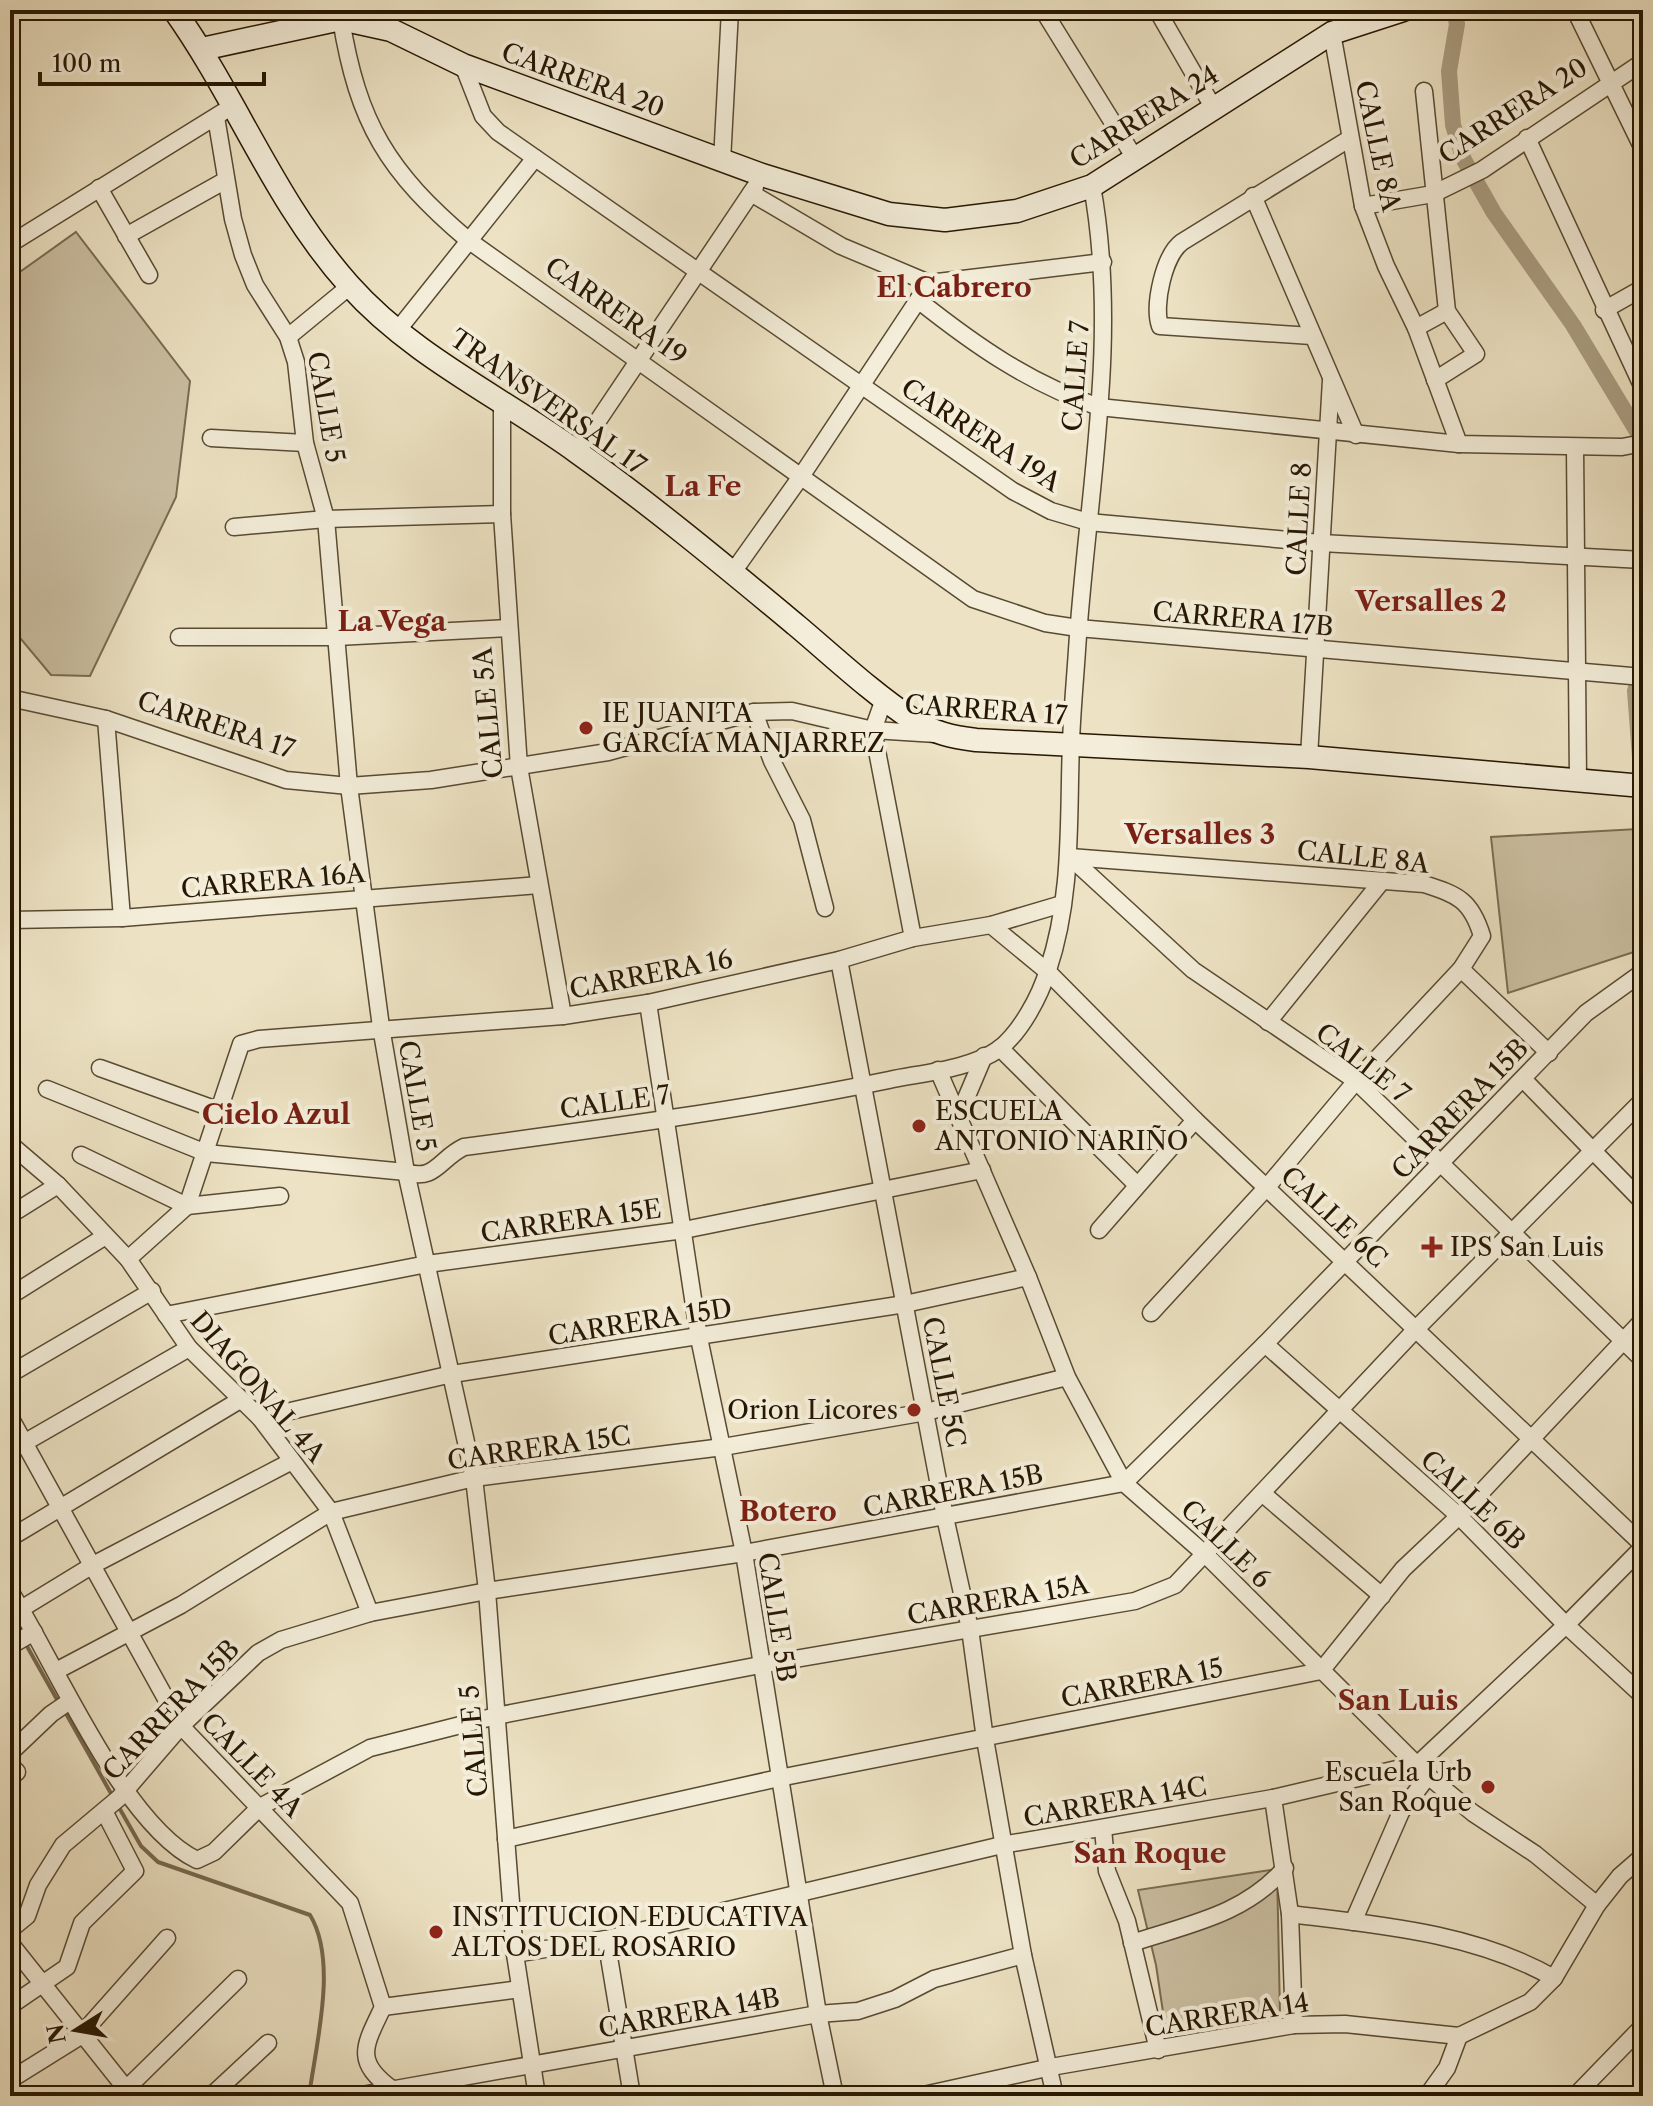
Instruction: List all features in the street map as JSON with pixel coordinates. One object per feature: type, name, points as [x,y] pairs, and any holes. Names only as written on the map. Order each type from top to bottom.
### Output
[{"type":"street","name":"TRANSVERSAL 17","points":[[174,10],[202,49],[224,111],[260,159],[298,222],[350,286],[397,331],[577,452],[733,572],[884,699],[937,734]]},
{"type":"street","points":[[722,161],[730,10]]},
{"type":"street","points":[[1043,10],[1136,160]]},
{"type":"street","points":[[1157,10],[1213,107]]},
{"type":"street","name":"CARRERA 24","points":[[757,184],[804,189],[889,214],[945,220],[1017,211],[1050,203],[1092,186],[1136,160],[1213,107],[1332,33],[1370,14],[1403,10]]},
{"type":"street","points":[[1575,10],[1643,149]]},
{"type":"street","points":[[202,49],[345,13]]},
{"type":"street","name":"CARRERA 20","points":[[345,13],[391,30],[463,65],[722,161],[757,184],[793,215],[841,246],[929,283]]},
{"type":"street","name":"CARRERA 19","points":[[345,13],[355,85],[383,151],[432,210],[468,240],[973,599],[1010,613],[1078,628]]},
{"type":"street","name":"CALLE 8A","points":[[1332,33],[1363,206],[1386,266],[1416,328],[1459,444]]},
{"type":"street","name":"CARRERA 20","points":[[1363,206],[1433,194],[1474,173],[1643,62]]},
{"type":"street","name":"CARRERA 19A","points":[[463,65],[483,116],[535,158],[1013,491],[1051,511],[1088,522],[1321,543],[1643,560]]},
{"type":"street","points":[[1424,91],[1447,311],[1476,354],[1435,380]]},
{"type":"street","points":[[10,244],[224,111]]},
{"type":"street","name":"CALLE 5","points":[[224,111],[226,180],[243,255],[255,285],[288,337],[301,383],[305,443],[326,519],[349,786],[381,1027],[406,1172],[474,1478],[487,1591],[515,1954],[537,2096]]},
{"type":"street","points":[[1527,138],[1604,310],[1643,388]]},
{"type":"street","points":[[1312,336],[1160,326],[1157,316],[1171,250],[1253,196],[1349,139]]},
{"type":"street","points":[[397,331],[535,158]]},
{"type":"street","points":[[126,236],[226,180]]},
{"type":"street","points":[[577,452],[757,184]]},
{"type":"street","name":"CALLE 7","points":[[47,1089],[206,1153],[406,1172],[419,1176],[431,1174],[451,1153],[464,1147],[667,1120],[863,1085],[938,1070],[1000,1048],[1027,1014],[1048,972],[1070,857],[1071,743],[1078,628],[1106,339],[1103,262],[1092,186]]},
{"type":"street","points":[[99,188],[149,275]]},
{"type":"street","points":[[793,215],[804,189]]},
{"type":"street","name":"CALLE 8","points":[[1253,196],[1356,435]]},
{"type":"street","points":[[733,572],[863,386],[929,283],[1103,262]]},
{"type":"street","points":[[288,337],[350,286]]},
{"type":"street","points":[[1604,310],[1643,288]]},
{"type":"street","points":[[918,300],[970,341],[1050,390],[1099,407],[1328,433],[1459,444],[1622,447],[1643,443]]},
{"type":"street","points":[[1416,328],[1447,311]]},
{"type":"street","name":"CALLE 8","points":[[1309,757],[1331,380]]},
{"type":"street","name":"CALLE 5A","points":[[502,402],[502,514],[519,767],[563,1016]]},
{"type":"street","points":[[211,438],[305,443]]},
{"type":"street","points":[[1575,447],[1578,781]]},
{"type":"street","points":[[234,527],[326,519],[502,514]]},
{"type":"street","points":[[179,637],[337,637],[509,628]]},
{"type":"street","name":"CARRERA 17B","points":[[1078,628],[1579,674],[1636,676]]},
{"type":"street","name":"CARRERA 17","points":[[10,698],[106,719],[286,780],[349,786],[431,780],[608,752],[754,712],[792,711],[873,730],[976,740],[1309,757],[1643,786]]},
{"type":"street","points":[[884,699],[873,730],[913,938]]},
{"type":"street","points":[[754,712],[772,761],[802,820],[825,908]]},
{"type":"street","points":[[106,719],[122,918]]},
{"type":"street","name":"CALLE 8A","points":[[1070,857],[1424,884],[1459,896],[1476,918],[1482,936],[1461,969]]},
{"type":"street","name":"CALLE 7","points":[[1070,857],[1193,970],[1356,1081],[1442,1161],[1509,1234],[1643,1360]]},
{"type":"street","points":[[1268,1022],[1382,881]]},
{"type":"street","name":"CARRERA 16A","points":[[10,920],[122,918],[539,885]]},
{"type":"street","name":"CARRERA 16","points":[[220,1111],[241,1044],[381,1027],[563,1016],[648,1003],[839,960],[913,938],[991,925],[1062,904]]},
{"type":"street","name":"CALLE 6C","points":[[991,925],[1048,972],[1195,1120],[1346,1260],[1643,1546]]},
{"type":"street","name":"CALLE 5C","points":[[839,960],[945,1517],[970,1629],[1002,1845],[1055,2096]]},
{"type":"street","points":[[1151,1313],[1267,1187],[1356,1081],[1461,969],[1549,1053]]},
{"type":"street","name":"CARRERA 15B","points":[[10,1930],[27,1916],[38,1885],[63,1845],[115,1802],[181,1726],[258,1653],[281,1640],[370,1613],[487,1591],[744,1553],[1124,1483],[1265,1344],[1586,1013],[1643,972]]},
{"type":"street","name":"CALLE 5B","points":[[648,1003],[699,1338],[744,1553],[818,2014],[835,2096]]},
{"type":"street","points":[[1000,1048],[1136,1184]]},
{"type":"street","points":[[959,1115],[984,1056]]},
{"type":"street","points":[[100,1068],[220,1111],[187,1206],[128,1259]]},
{"type":"street","name":"CALLE 6","points":[[938,1070],[1028,1277],[1067,1377],[1124,1483],[1206,1555],[1423,1770],[1473,1813],[1535,1854],[1597,1905]]},
{"type":"street","points":[[1523,1079],[1643,1202]]},
{"type":"street","name":"CARRERA 15A","points":[[115,1802],[176,1850],[197,1860],[214,1852],[260,1807],[370,1748],[496,1716],[760,1665],[1135,1601],[1175,1585],[1417,1328],[1643,1100]]},
{"type":"street","points":[[1099,1230],[1195,1120]]},
{"type":"street","name":"DIAGONAL 4A","points":[[10,1144],[58,1185],[128,1259],[189,1348],[260,1418],[331,1512],[370,1613]]},
{"type":"street","points":[[81,1155],[187,1206],[280,1196]]},
{"type":"street","name":"CARRERA 15E","points":[[166,1315],[427,1264],[684,1230],[982,1170]]},
{"type":"street","points":[[10,1215],[58,1185]]},
{"type":"street","points":[[10,1296],[104,1237]]},
{"type":"street","name":"CARRERA 15D","points":[[260,1418],[452,1374],[905,1304],[1028,1277]]},
{"type":"street","points":[[10,1374],[152,1291]]},
{"type":"street","points":[[1321,1671],[1403,1569],[1459,1516],[1643,1320]]},
{"type":"street","name":"CALLE 6B","points":[[1265,1344],[1459,1516],[1566,1625],[1643,1696]]},
{"type":"street","points":[[17,1447],[189,1348]]},
{"type":"street","name":"CARRERA 15C","points":[[56,1671],[181,1605],[331,1512],[474,1478],[723,1447],[926,1412],[1067,1377]]},
{"type":"street","points":[[10,1538],[240,1400]]},
{"type":"street","name":"CALLE 4A","points":[[10,1417],[17,1447],[60,1506],[181,1726],[350,1903],[383,2007]]},
{"type":"street","points":[[21,1609],[93,1565],[292,1461]]},
{"type":"street","points":[[1262,1493],[1382,1596]]},
{"type":"street","points":[[1353,1922],[1401,1812],[1423,1770],[1643,1546]]},
{"type":"street","points":[[10,1591],[30,1634],[56,1671],[62,1707],[115,1802],[135,1871],[82,1923],[67,1967],[10,2006]]},
{"type":"street","points":[[10,1646],[30,1634]]},
{"type":"street","name":"CARRERA 15","points":[[506,1839],[779,1778],[1321,1671]]},
{"type":"street","points":[[10,1753],[62,1707]]},
{"type":"street","points":[[10,1765],[17,1772],[10,1778]]},
{"type":"street","name":"CARRERA 14C","points":[[515,1954],[606,1939],[1002,1845],[1423,1770]]},
{"type":"street","points":[[1273,1798],[1290,1914],[1294,2025]]},
{"type":"street","points":[[1103,1829],[1107,1871],[1132,1943],[1158,2050]]},
{"type":"street","points":[[1427,2096],[1447,2068],[1459,2036],[1530,2002],[1554,1978],[1597,1905],[1620,1876],[1643,1856]]},
{"type":"street","points":[[1132,1943],[1243,1906],[1266,1890],[1285,1868]]},
{"type":"street","points":[[1290,1914],[1392,1926],[1507,1953],[1554,1978]]},
{"type":"street","points":[[10,2080],[81,2035],[167,1938]]},
{"type":"street","points":[[606,1939],[632,2096]]},
{"type":"street","points":[[10,1943],[123,2093],[238,1979]]},
{"type":"street","name":"CARRERA 14B","points":[[356,2096],[393,2092],[818,2014],[858,2011],[895,1999],[934,1979],[1023,1955]]},
{"type":"street","points":[[393,2092],[372,2074],[366,2060],[365,2043],[383,2007],[520,1989]]},
{"type":"street","name":"CARRERA 14","points":[[919,2096],[1051,2067],[1294,2025],[1345,2024],[1459,2036]]},
{"type":"street","points":[[1575,2096],[1643,2026]]},
{"type":"street","points":[[211,2096],[268,2043]]},
{"type":"shaded area","points":[[76,232],[190,381],[176,497],[90,676],[51,675],[10,626],[10,279]]},
{"type":"shaded area","points":[[1638,829],[1643,857],[1643,949],[1508,993],[1491,837]]},
{"type":"shaded area","points":[[1277,1869],[1280,2014],[1166,2032],[1156,1965],[1138,1890]]},
{"type":"waterway","points":[[1454,10],[1457,24],[1449,71],[1453,125],[1464,160],[1494,213],[1573,325],[1638,433],[1643,449]]},
{"type":"waterway","points":[[1643,668],[1635,691],[1643,797]]},
{"type":"waterway","points":[[10,1616],[20,1633]]},
{"type":"waterway","points":[[24,1641],[59,1703]]},
{"type":"waterway","points":[[64,1710],[113,1797]]},
{"type":"waterway","points":[[117,1804],[141,1846],[158,1862],[310,1915],[323,1955],[324,1979],[309,2096]]},
{"type":"place","name":"IE JUANITA GARCÍA MANJARREZ","points":[[586,728]]},
{"type":"place","name":"ESCUELA ANTONIO NARIÑO","points":[[919,1126]]},
{"type":"place","name":"IPS San Luis","points":[[1432,1247]]},
{"type":"place","name":"Orion Licores","points":[[914,1410]]},
{"type":"place","name":"Escuela Urb San Roque","points":[[1488,1787]]},
{"type":"place","name":"INSTITUCION EDUCATIVA ALTOS DEL ROSARIO","points":[[436,1932]]},
{"type":"district","name":"El Cabrero","points":[[954,287]]},
{"type":"district","name":"La Fe","points":[[703,486]]},
{"type":"district","name":"Versalles 2","points":[[1431,601]]},
{"type":"district","name":"La Vega","points":[[392,621]]},
{"type":"district","name":"Versalles 3","points":[[1200,834]]},
{"type":"district","name":"Cielo Azul","points":[[276,1114]]},
{"type":"district","name":"Botero","points":[[788,1511]]},
{"type":"district","name":"San Luis","points":[[1398,1700]]},
{"type":"district","name":"San Roque","points":[[1150,1853]]}]
